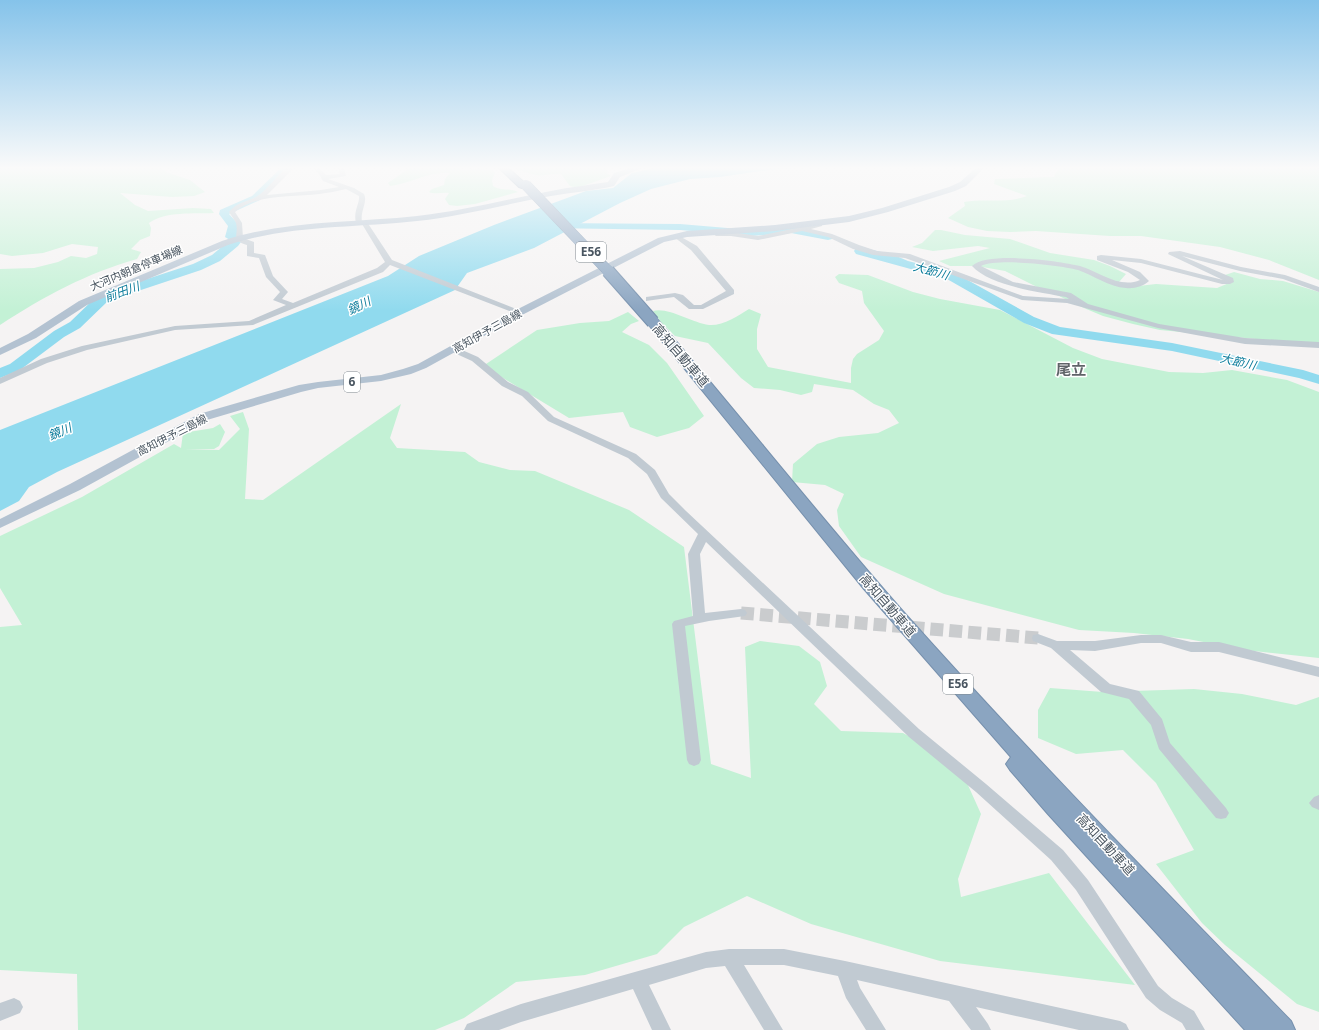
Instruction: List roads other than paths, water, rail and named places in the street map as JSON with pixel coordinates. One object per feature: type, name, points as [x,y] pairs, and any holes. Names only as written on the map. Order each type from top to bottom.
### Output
[{"type":"highway","name":"高知自動車道","points":[[552,215],[711,389],[829,536],[902,622],[1022,754],[1282,1030]]},
{"type":"highway","name":"E56","points":[[651,323],[863,589],[1056,808],[1263,1030]]},
{"type":"main road","name":"大河内朝倉停車場線","points":[[0,352],[32,336],[83,303],[238,238],[276,230],[418,218],[436,215]]},
{"type":"main road","name":"高知伊予三島線","points":[[0,524],[75,487],[203,418],[299,389],[318,385],[381,378],[407,372],[435,360],[520,312],[645,247],[681,235],[796,229],[818,223],[866,215]]},
{"type":"street","points":[[234,215],[240,226],[237,233],[238,238],[243,242],[251,244],[250,254],[262,257],[270,277],[284,292],[278,300],[293,305]]},
{"type":"street","points":[[359,215],[362,223],[391,263],[520,312]]},
{"type":"street","points":[[681,235],[731,234],[752,238],[820,225],[818,223]]},
{"type":"street","points":[[796,229],[830,235],[856,247],[876,253],[907,256],[1022,298],[1067,301],[1158,326],[1245,341],[1319,345]]},
{"type":"street","points":[[649,299],[675,295],[692,306],[703,307],[731,292],[694,248],[681,235]]},
{"type":"street","points":[[1085,306],[1068,295],[1011,284],[982,271],[976,266],[979,262],[986,260],[1014,260],[1070,266],[1126,286],[1136,285],[1144,281],[1132,272],[1100,258],[1101,257],[1141,261],[1222,282],[1230,282],[1230,280],[1221,275],[1172,254],[1180,253],[1240,269],[1285,277],[1319,290]]},
{"type":"street","points":[[0,381],[44,361],[85,348],[175,328],[250,323],[380,270],[391,263]]},
{"type":"street","points":[[453,349],[475,359],[505,384],[525,394],[551,419],[632,456],[651,472],[665,496],[914,733],[981,788],[1057,855],[1082,885],[1152,992],[1166,1004],[1188,1017],[1196,1030]]},
{"type":"street","points":[[699,618],[694,551],[704,534]]},
{"type":"street","points":[[694,760],[678,624],[699,618],[722,614],[741,613]]},
{"type":"street","points":[[1038,638],[1056,645],[1106,688],[1134,695],[1157,723],[1164,745],[1221,813]]},
{"type":"street","points":[[1056,645],[1095,646],[1141,639],[1161,639],[1191,647],[1219,647],[1252,654],[1319,672]]},
{"type":"street","points":[[1319,801],[1317,802],[1319,804]]},
{"type":"street","points":[[730,957],[774,1030]]},
{"type":"street","points":[[473,1030],[521,1013],[706,960],[730,957],[784,957],[954,993],[1085,1026],[1120,1030]]},
{"type":"street","points":[[845,969],[852,992],[877,1030]]},
{"type":"street","points":[[638,980],[659,1029]]},
{"type":"street","points":[[954,993],[982,1030]]},
{"type":"water","name":"鏡川","points":[[521,215],[597,215],[534,248],[467,273],[455,290],[57,472],[29,487],[19,501],[0,511],[0,430],[388,276],[419,256]]},
{"type":"waterway","name":"前田川","points":[[225,215],[234,226],[231,237]]},
{"type":"waterway","name":"大節川","points":[[551,226],[680,227],[751,233],[791,230],[828,237]]},
{"type":"waterway","name":"前田川","points":[[0,374],[15,367],[59,334],[75,325],[103,298],[197,267],[216,258],[235,242]]},
{"type":"waterway","name":"大節川","points":[[860,251],[951,276],[1029,320],[1057,331],[1172,347],[1303,374],[1319,380]]},
{"type":"tunnel","points":[[741,613],[1038,638]]},
{"type":"district","name":"尾立","points":[[1071,370]]}]
